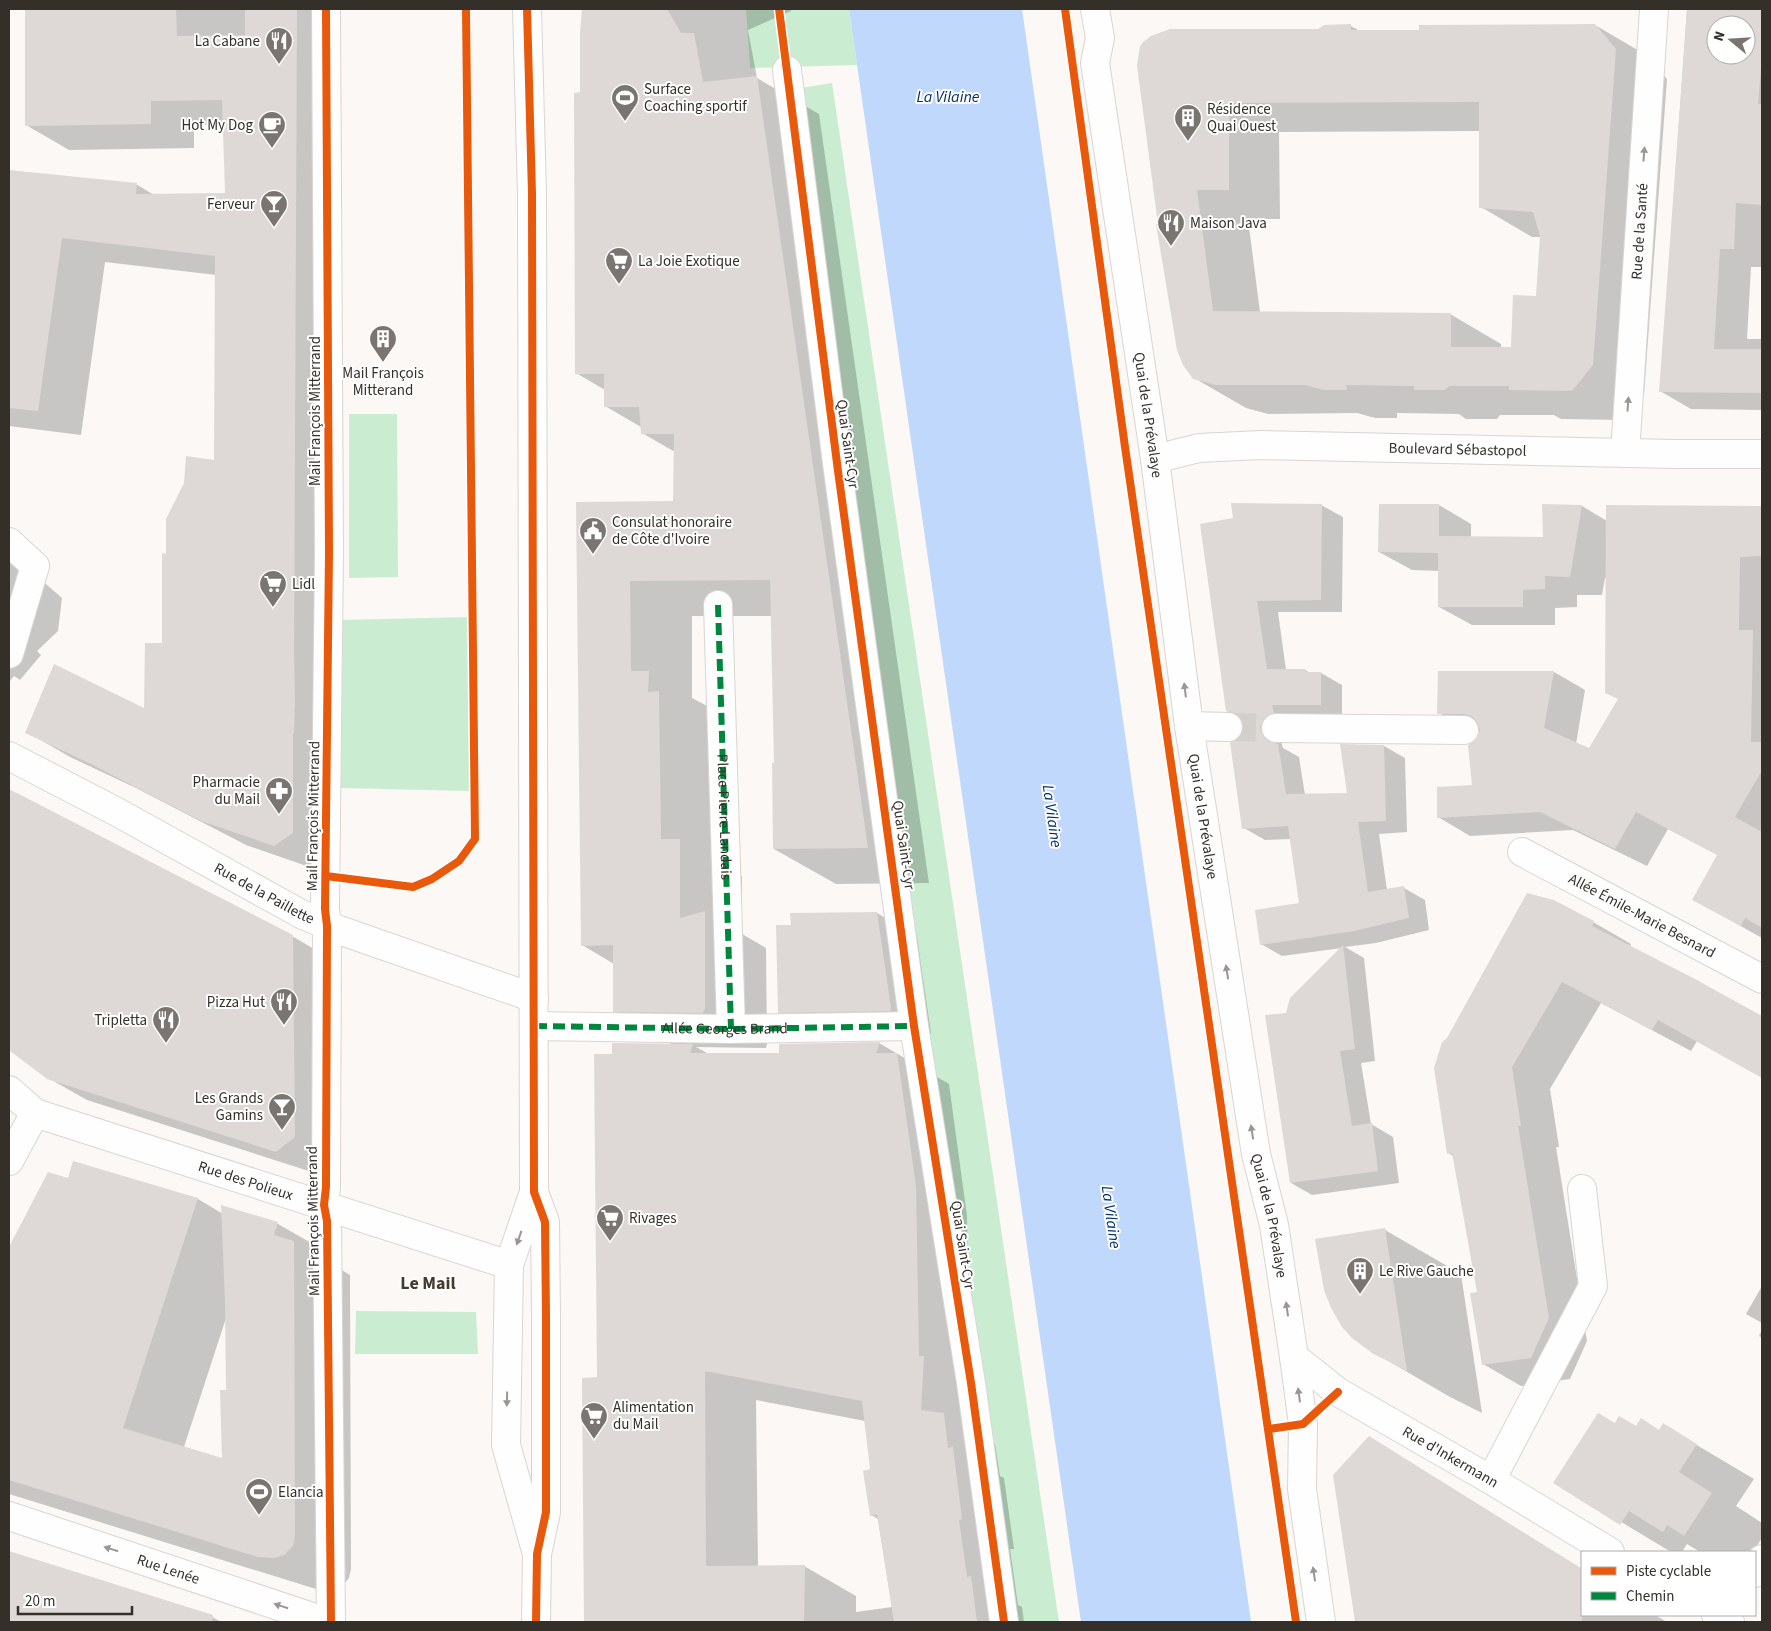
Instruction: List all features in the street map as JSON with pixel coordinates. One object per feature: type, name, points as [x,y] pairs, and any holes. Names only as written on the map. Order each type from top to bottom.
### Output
[{"type":"street","name":"Mail François Mitterrand","points":[[326,9],[330,552],[325,909],[327,926],[326,1187],[324,1205],[327,1221],[329,1622]]},
{"type":"street","points":[[527,9],[532,194],[534,1192],[509,1265],[506,1445],[537,1554]]},
{"type":"street","name":"Quai de la Prévalaye","points":[[1095,9],[1100,38],[1095,63],[1155,459],[1189,726],[1256,1154],[1274,1226],[1294,1357],[1303,1424],[1302,1489],[1321,1622]]},
{"type":"street","name":"Rue de la Santé","points":[[1625,453],[1654,9]]},
{"type":"street","name":"Quai Saint-Cyr","points":[[787,70],[838,472],[914,1026],[971,1383],[1004,1622]]},
{"type":"street","name":"Boulevard Sébastopol","points":[[1155,459],[1199,448],[1261,445],[1762,454]]},
{"type":"street","points":[[9,542],[35,566],[9,654]]},
{"type":"street","name":"Place Pierre Landais","points":[[718,605],[731,1030]]},
{"type":"street","points":[[1189,726],[1228,727]]},
{"type":"street","points":[[1276,728],[1464,730]]},
{"type":"street","name":"Rue de la Paillette","points":[[9,756],[117,812],[301,914],[327,926],[534,998]]},
{"type":"street","name":"Allée Émile-Marie Besnard","points":[[1522,852],[1762,979]]},
{"type":"street","name":"Allée Georges Brand","points":[[535,1026],[731,1030],[914,1026]]},
{"type":"street","points":[[9,1090],[35,1113],[9,1161]]},
{"type":"street","name":"Rue des Polieux","points":[[35,1113],[509,1265]]},
{"type":"street","points":[[1491,1480],[1593,1286],[1582,1189]]},
{"type":"street","points":[[534,1192],[545,1222],[546,1317],[546,1512],[537,1554],[536,1622]]},
{"type":"street","name":"Rue d'Inkermann","points":[[1294,1357],[1338,1392],[1491,1480],[1608,1551]]},
{"type":"street","name":"Rue Lenée","points":[[9,1516],[329,1622]]},
{"type":"street","points":[[1756,1571],[1762,1560]]},
{"type":"green space","points":[[746,9],[849,9],[857,65],[750,68]]},
{"type":"green space","points":[[832,83],[1059,1622],[996,1622],[795,89]]},
{"type":"green space","points":[[349,414],[397,414],[398,577],[349,578]]},
{"type":"green space","points":[[470,617],[469,791],[341,788],[343,620]]},
{"type":"green space","points":[[356,1311],[476,1312],[478,1354],[355,1354]]},
{"type":"water","name":"La Vilaine","points":[[849,9],[1022,9],[1251,1622],[1081,1622]]},
{"type":"building","points":[[25,9],[176,9],[177,36],[245,35],[245,9],[297,9],[293,833],[274,846],[201,821],[91,764],[25,733],[54,664],[144,708],[145,643],[162,643],[162,553],[166,554],[166,519],[184,483],[186,456],[214,460],[215,256],[62,238],[38,411],[9,408],[9,170],[137,183],[136,194],[225,193],[222,100],[151,101],[151,124],[25,126]]},
{"type":"building","points":[[582,9],[667,9],[681,33],[694,33],[703,82],[757,76],[868,848],[773,849],[772,763],[774,763],[770,580],[630,581],[631,671],[649,671],[648,692],[659,691],[661,839],[680,839],[680,918],[705,911],[705,1008],[703,1013],[613,1012],[613,945],[581,946],[576,502],[673,501],[674,434],[641,434],[639,407],[604,407],[604,374],[575,374],[574,93],[580,92]]},
{"type":"building","points":[[1687,9],[1762,9],[1762,57],[1758,104],[1762,104],[1762,205],[1736,203],[1734,249],[1720,249],[1714,349],[1762,349],[1762,393],[1659,392]]},
{"type":"building","points":[[1351,24],[1351,30],[1419,30],[1419,25],[1595,24],[1616,49],[1593,365],[1572,391],[1509,390],[1509,386],[1449,386],[1445,390],[1414,390],[1414,386],[1346,385],[1347,390],[1323,390],[1305,385],[1216,385],[1193,379],[1183,365],[1177,350],[1156,224],[1158,224],[1137,66],[1140,46],[1151,36],[1170,29],[1318,29],[1324,25]],"holes":[[[1479,102],[1479,208],[1533,212],[1540,236],[1536,296],[1513,295],[1511,347],[1451,347],[1451,313],[1213,311],[1197,190],[1229,190],[1229,103]]]},
{"type":"building","points":[[1231,503],[1322,504],[1321,600],[1257,601],[1267,669],[1305,669],[1306,672],[1321,672],[1321,705],[1272,705],[1274,713],[1268,715],[1263,720],[1260,728],[1263,736],[1268,741],[1278,744],[1286,794],[1347,793],[1340,744],[1384,745],[1386,821],[1358,822],[1368,892],[1404,886],[1409,918],[1354,931],[1260,945],[1255,910],[1299,903],[1288,826],[1242,829],[1230,742],[1241,736],[1244,727],[1237,714],[1226,711],[1200,524],[1233,518]]},
{"type":"building","points":[[1379,504],[1439,504],[1439,536],[1543,537],[1542,504],[1582,505],[1570,577],[1545,576],[1545,589],[1523,590],[1523,607],[1438,607],[1438,553],[1378,552]]},
{"type":"building","points":[[1606,505],[1762,506],[1762,556],[1740,557],[1739,630],[1753,630],[1751,742],[1761,742],[1761,772],[1735,817],[1762,832],[1762,928],[1745,918],[1741,926],[1692,900],[1717,855],[1636,812],[1615,849],[1540,812],[1437,818],[1437,787],[1472,785],[1468,745],[1477,738],[1480,730],[1472,716],[1464,714],[1437,714],[1438,671],[1554,671],[1544,728],[1589,748],[1618,699],[1605,693]]},
{"type":"building","points":[[9,789],[293,935],[295,1137],[276,1152],[47,1079],[9,1050]]},
{"type":"building","points":[[1527,893],[1554,900],[1594,921],[1592,926],[1762,1016],[1762,1078],[1658,1020],[1652,1030],[1562,982],[1512,1067],[1521,1126],[1518,1126],[1549,1318],[1531,1358],[1482,1365],[1470,1293],[1477,1292],[1452,1153],[1447,1154],[1434,1068],[1442,1042],[1447,1038]]},
{"type":"building","points":[[877,912],[890,1011],[778,1013],[776,925],[791,925],[790,913]]},
{"type":"building","points":[[1343,945],[1355,1049],[1340,1051],[1352,1126],[1372,1123],[1378,1171],[1290,1183],[1265,1015],[1286,1013],[1290,998]]},
{"type":"building","points":[[880,1042],[876,1053],[897,1053],[916,1186],[919,1356],[924,1356],[921,1410],[944,1413],[948,1448],[953,1447],[962,1519],[959,1520],[967,1577],[971,1576],[977,1622],[894,1622],[877,1514],[870,1516],[863,1471],[870,1469],[862,1401],[705,1371],[706,1566],[805,1565],[804,1622],[584,1622],[582,1378],[597,1377],[594,1054],[612,1054],[612,1043],[693,1044],[690,1053],[779,1053],[779,1044]]},
{"type":"building","points":[[73,1161],[198,1198],[123,1428],[222,1458],[220,1390],[226,1390],[221,1205],[278,1222],[274,1235],[294,1241],[295,1536],[293,1546],[284,1555],[274,1558],[258,1557],[9,1480],[9,1247],[48,1172],[68,1178]]},
{"type":"building","name":"Le Rive Gauche","points":[[1385,1228],[1407,1371],[1372,1353],[1352,1338],[1342,1327],[1331,1308],[1324,1290],[1315,1239]]},
{"type":"building","points":[[1598,1413],[1615,1423],[1619,1416],[1636,1426],[1641,1418],[1659,1430],[1663,1423],[1697,1444],[1679,1472],[1712,1493],[1684,1536],[1667,1525],[1663,1532],[1629,1511],[1620,1525],[1553,1483]]},
{"type":"building","points":[[1369,1436],[1581,1568],[1582,1622],[1355,1622],[1333,1475]]},
{"type":"building","points":[[9,1551],[213,1615],[212,1622],[9,1622]]},
{"type":"tunnel","points":[[1228,727],[1276,728]]},
{"type":"marked path","points":[[718,605],[731,1029]]},
{"type":"marked path","points":[[535,1026],[731,1029],[914,1026]]},
{"type":"cycle path","points":[[326,9],[329,552],[325,909],[327,926],[326,1187],[324,1205],[327,1221],[331,1622]]},
{"type":"cycle path","points":[[326,876],[413,887],[432,879],[459,861],[475,839],[466,9]]},
{"type":"cycle path","points":[[527,9],[532,194],[534,1192],[545,1222],[546,1317],[546,1512],[537,1554],[536,1622]]},
{"type":"cycle path","points":[[779,9],[838,471],[914,1026],[971,1383],[1004,1622]]},
{"type":"cycle path","points":[[1065,9],[1125,447],[1296,1622]]},
{"type":"cycle path","points":[[1269,1429],[1303,1424],[1338,1392]]},
{"type":"place","name":"La Cabane","points":[[279,65]]},
{"type":"place","name":"Surface Coaching sportif","points":[[625,122]]},
{"type":"place","name":"Résidence Quai Ouest","points":[[1188,142]]},
{"type":"place","name":"Hot My Dog","points":[[272,149]]},
{"type":"place","name":"Ferveur","points":[[274,228]]},
{"type":"place","name":"Maison Java","points":[[1171,247]]},
{"type":"place","name":"La Joie Exotique","points":[[619,285]]},
{"type":"place","name":"Mail François Mitterand","points":[[383,363]]},
{"type":"place","name":"Consulat honoraire de Côte d'Ivoire","points":[[593,555]]},
{"type":"place","name":"Lidl","points":[[273,608]]},
{"type":"place","name":"Pharmacie du Mail","points":[[279,815]]},
{"type":"place","name":"Pizza Hut","points":[[284,1026]]},
{"type":"place","name":"Tripletta","points":[[166,1044]]},
{"type":"place","name":"Les Grands Gamins","points":[[282,1131]]},
{"type":"place","name":"Rivages","points":[[610,1242]]},
{"type":"place","name":"Le Rive Gauche","points":[[1360,1295]]},
{"type":"place","name":"Alimentation du Mail","points":[[594,1440]]},
{"type":"place","name":"Elancia","points":[[259,1516]]},
{"type":"district","name":"Le Mail","points":[[428,1283]]}]
